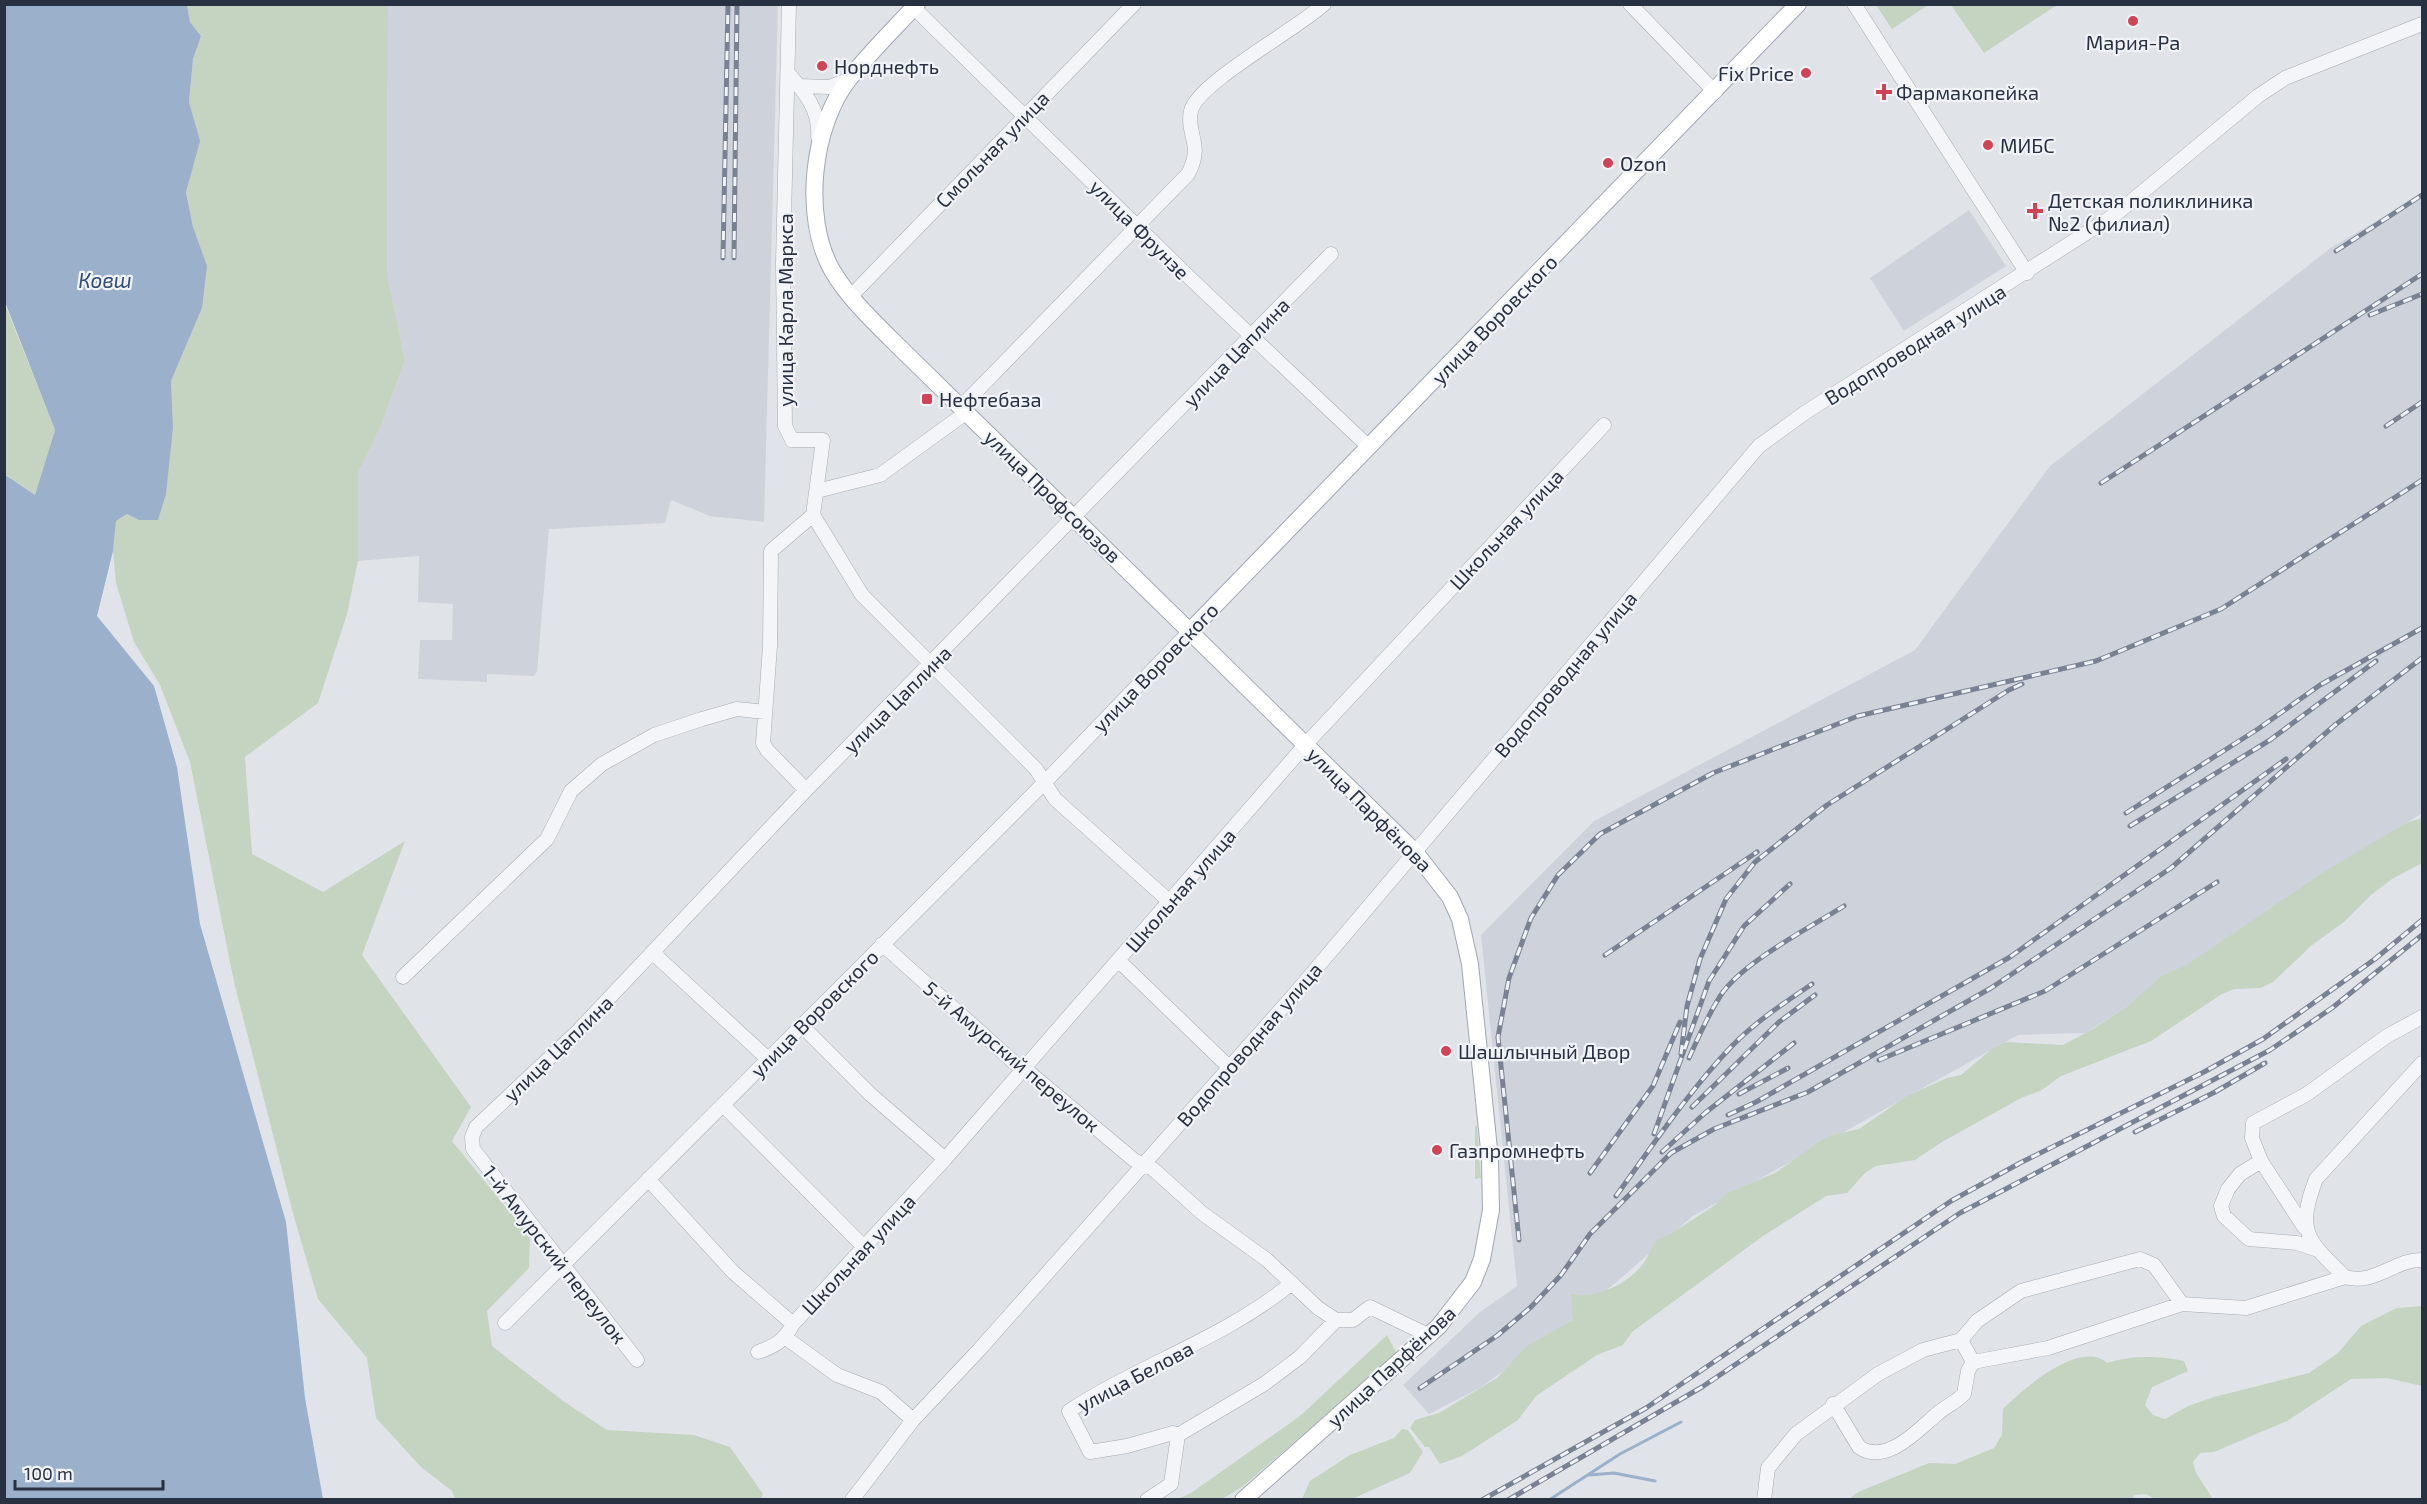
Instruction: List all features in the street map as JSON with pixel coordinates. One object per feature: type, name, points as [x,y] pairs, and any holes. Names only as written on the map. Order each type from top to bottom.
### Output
[{"type":"main road","name":"улица Воровского","points":[[1190,631],[1798,4]]},
{"type":"main road","name":"улица Профсоюзов","points":[[916,6],[848,80],[833,105],[817,152],[816,215],[820,241],[832,270],[851,296],[964,410],[1076,517],[1190,631]]},
{"type":"main road","name":"улица Парфёнова","points":[[1190,631],[1415,852],[1450,897],[1466,940],[1490,1159],[1491,1200],[1488,1235],[1473,1281],[1452,1312],[1430,1336],[1243,1500]]},
{"type":"street","name":"улица Карла Маркса","points":[[789,4],[783,263],[785,426],[792,440],[823,440],[813,515]]},
{"type":"street","name":"Смольная улица","points":[[851,296],[1134,4]]},
{"type":"street","points":[[817,491],[880,476],[964,410],[1137,224],[1188,174],[1196,158],[1191,111],[1202,93],[1254,54],[1310,18],[1324,4]]},
{"type":"street","points":[[1630,4],[1714,92]]},
{"type":"street","points":[[1854,4],[2027,273]]},
{"type":"street","name":"улица Фрунзе","points":[[916,6],[1251,337],[1369,447]]},
{"type":"street","name":"Водопроводная улица","points":[[856,1495],[913,1420],[979,1350],[1229,1067],[1415,852],[1759,446],[1806,412],[2027,273],[2116,214],[2258,96],[2285,78],[2422,24]]},
{"type":"street","points":[[789,74],[818,116],[817,152]]},
{"type":"street","points":[[799,86],[829,87],[848,80]]},
{"type":"street","name":"улица Цаплина","points":[[473,1149],[472,1137],[476,1127],[577,1032],[806,790],[1076,517],[1331,254]]},
{"type":"street","name":"Школьная улица","points":[[786,1338],[793,1324],[945,1159],[1306,744],[1604,425]]},
{"type":"street","points":[[806,790],[767,750],[762,731],[771,646],[771,551],[813,515],[862,595],[1036,769],[1055,799],[1169,902]]},
{"type":"street","name":"улица Воровского","points":[[505,1323],[1045,782],[1190,631]]},
{"type":"street","points":[[403,977],[547,839],[571,792],[602,764],[654,735],[702,719],[737,709],[765,712]]},
{"type":"street","name":"5-й Амурский переулок","points":[[882,944],[1017,1065],[1024,1068],[1134,1160],[1153,1168],[1202,1214],[1268,1260],[1318,1308],[1336,1320]]},
{"type":"street","points":[[653,953],[768,1059]]},
{"type":"street","points":[[1119,961],[1229,1067]]},
{"type":"street","points":[[2422,1017],[2387,1036],[2307,1094],[2253,1123],[2252,1138],[2261,1161],[2318,1250],[2345,1277],[2355,1280],[2374,1277],[2413,1260],[2422,1260]]},
{"type":"street","points":[[801,1025],[870,1094],[945,1159]]},
{"type":"street","points":[[2304,1227],[2307,1203],[2316,1179],[2422,1063]]},
{"type":"street","points":[[723,1105],[865,1248]]},
{"type":"street","name":"1-й Амурский переулок","points":[[473,1149],[637,1360]]},
{"type":"street","points":[[2261,1161],[2240,1174],[2228,1189],[2221,1206],[2224,1216],[2249,1239],[2297,1243],[2318,1250]]},
{"type":"street","points":[[648,1179],[733,1272],[793,1324]]},
{"type":"street","points":[[1764,1500],[1767,1468],[1796,1434],[1833,1404],[1878,1374],[1923,1350],[1961,1340],[1977,1321],[2022,1291],[2140,1259],[2154,1265],[2182,1304]]},
{"type":"street","points":[[1973,1362],[2048,1348],[2182,1304],[2246,1308],[2345,1277]]},
{"type":"street","name":"улица Белова","points":[[1178,1435],[1173,1433],[1127,1446],[1090,1452],[1070,1411],[1231,1324],[1273,1298],[1292,1283]]},
{"type":"street","points":[[1147,1500],[1171,1484],[1178,1435],[1264,1384],[1300,1357],[1336,1320],[1353,1320],[1370,1306],[1430,1336]]},
{"type":"street","points":[[758,1352],[774,1347],[786,1338],[837,1376],[881,1392],[913,1420]]},
{"type":"street","points":[[1961,1340],[1973,1362]]},
{"type":"street","points":[[1833,1404],[1859,1448],[1872,1452],[1891,1448],[1906,1441],[1964,1394],[1968,1371],[1973,1362]]},
{"type":"street","points":[[856,1495],[871,1500]]},
{"type":"shaded area","points":[[388,5],[778,5],[764,522],[710,516],[671,500],[665,523],[549,529],[537,672],[534,676],[487,674],[487,682],[418,679],[420,640],[452,640],[453,604],[418,602],[419,556],[358,561],[358,473],[381,426],[405,360],[387,276]]},
{"type":"shaded area","points":[[2422,195],[2422,813],[2086,1033],[2018,1035],[1693,1216],[1571,1321],[1480,1388],[1429,1414],[1403,1385],[1480,1312],[1517,1286],[1481,935],[1594,821],[1915,650],[2050,466],[2332,247]]},
{"type":"shaded area","points":[[1969,210],[2006,266],[1904,331],[1870,278]]},
{"type":"green space","points":[[187,5],[388,5],[387,275],[405,360],[381,426],[358,473],[358,561],[347,614],[318,703],[245,757],[252,854],[323,892],[405,841],[362,955],[471,1107],[452,1141],[530,1237],[529,1268],[487,1311],[492,1346],[563,1401],[607,1430],[694,1435],[730,1447],[763,1494],[761,1499],[455,1499],[452,1491],[421,1467],[376,1418],[367,1358],[318,1299],[294,1217],[234,982],[190,762],[160,685],[134,642],[116,583],[113,551],[116,521],[127,514],[139,520],[173,427],[171,381],[202,308],[193,227],[186,191],[199,141],[189,102],[193,59],[201,36],[190,22]]},
{"type":"green space","points":[[1876,5],[1928,5],[1892,29]]},
{"type":"green space","points":[[1951,5],[2057,5],[1984,53]]},
{"type":"green space","points":[[4,302],[55,430],[35,495],[5,474]]},
{"type":"green space","points":[[2422,818],[2422,863],[2392,879],[2371,895],[2344,922],[2312,945],[2273,982],[2261,988],[2234,989],[2222,994],[2151,1041],[2061,1076],[2042,1090],[2021,1098],[1942,1142],[1915,1160],[1876,1166],[1865,1173],[1847,1193],[1826,1196],[1763,1236],[1632,1332],[1623,1345],[1597,1355],[1536,1396],[1518,1420],[1462,1456],[1440,1464],[1429,1447],[1425,1447],[1410,1428],[1415,1420],[1439,1413],[1497,1378],[1527,1346],[1573,1320],[1571,1294],[1601,1292],[1622,1283],[1639,1269],[1656,1240],[1669,1235],[1715,1205],[1725,1194],[1775,1173],[1832,1135],[1859,1129],[1907,1096],[1947,1078],[1961,1075],[1993,1048],[2006,1042],[2063,1045],[2093,1029],[2129,1005],[2162,976],[2188,964],[2327,870],[2406,823]]},
{"type":"green space","points":[[1475,1125],[1481,1178],[1475,1179]]},
{"type":"green space","points":[[2422,1306],[2422,1386],[2387,1378],[2351,1379],[2287,1421],[2214,1452],[2200,1453],[2193,1462],[2196,1473],[2213,1499],[2155,1499],[2146,1494],[2134,1495],[2132,1500],[1849,1499],[1858,1492],[1929,1463],[1955,1464],[1994,1448],[2002,1435],[2003,1409],[2038,1379],[2082,1357],[2096,1357],[2107,1363],[2146,1357],[2184,1361],[2188,1371],[2152,1387],[2145,1405],[2153,1415],[2165,1419],[2188,1406],[2214,1397],[2309,1373],[2338,1353],[2361,1326],[2397,1308]]},
{"type":"green space","points":[[1387,1335],[1397,1354],[1242,1487],[1222,1499],[1176,1500],[1191,1493],[1300,1416]]},
{"type":"green space","points":[[1402,1429],[1408,1430],[1423,1452],[1410,1473],[1352,1499],[1302,1499],[1310,1481],[1350,1455],[1394,1438]]},
{"type":"water","name":"Ковш","points":[[5,4],[187,5],[190,22],[201,36],[193,59],[189,102],[200,141],[186,192],[193,227],[207,266],[202,308],[171,381],[173,427],[166,494],[158,520],[139,520],[127,514],[116,521],[113,551],[97,616],[154,686],[177,767],[200,924],[286,1222],[305,1398],[323,1499],[5,1499],[4,474],[35,495],[55,430],[5,302]]},
{"type":"waterway","points":[[1549,1500],[1620,1454],[1681,1422]]},
{"type":"waterway","points":[[1589,1475],[1614,1473],[1655,1481]]},
{"type":"railway","points":[[723,258],[728,4]]},
{"type":"railway","points":[[734,258],[737,4]]},
{"type":"railway","points":[[2336,251],[2422,195]]},
{"type":"railway","points":[[2101,483],[2422,274]]},
{"type":"railway","points":[[2370,315],[2422,294]]},
{"type":"railway","points":[[2386,426],[2422,402]]},
{"type":"railway","points":[[1519,1240],[1498,1037],[1509,978],[1531,918],[1558,875],[1600,834],[1713,773],[1858,716],[2096,661],[2221,609],[2422,480]]},
{"type":"railway","points":[[2126,813],[2258,729],[2320,685],[2422,628]]},
{"type":"railway","points":[[1420,1388],[1498,1335],[1531,1307],[1561,1275],[1590,1234],[1671,1153],[1714,1129],[1808,1092],[1991,988],[2171,868],[2335,725],[2422,658]]},
{"type":"railway","points":[[2130,826],[2270,740],[2376,661]]},
{"type":"railway","points":[[1681,1054],[1687,1006],[1700,959],[1726,899],[1755,862],[1827,805],[2022,684]]},
{"type":"railway","points":[[1728,1115],[1756,1102],[2010,957],[2286,759]]},
{"type":"railway","points":[[1605,955],[1757,852]]},
{"type":"railway","points":[[1879,1060],[2045,991],[2217,882]]},
{"type":"railway","points":[[1654,1134],[1709,981],[1744,926],[1790,884]]},
{"type":"railway","points":[[1689,1058],[1713,1008],[1734,980],[1779,945],[1844,906]]},
{"type":"railway","points":[[1482,1500],[1646,1408],[1951,1201],[2020,1163],[2204,1072],[2263,1039],[2375,959],[2422,920]]},
{"type":"railway","points":[[1508,1500],[1702,1387],[1960,1213],[2270,1050],[2332,1008],[2422,935]]},
{"type":"railway","points":[[1616,1196],[1686,1100],[1732,1046],[1760,1021],[1812,984]]},
{"type":"railway","points":[[1692,1107],[1779,1022],[1815,995]]},
{"type":"railway","points":[[1590,1173],[1653,1086],[1680,1022]]},
{"type":"railway","points":[[1662,1152],[1705,1113],[1794,1043]]},
{"type":"railway","points":[[2135,1132],[2215,1092],[2265,1063]]},
{"type":"railway","points":[[1739,1094],[1788,1068]]},
{"type":"place","name":"Мария-Ра","points":[[2133,21]]},
{"type":"place","name":"Норднефть","points":[[822,66]]},
{"type":"place","name":"Fix Price","points":[[1806,73]]},
{"type":"place","name":"Фармакопейка","points":[[1884,92]]},
{"type":"place","name":"МИБС","points":[[1988,145]]},
{"type":"place","name":"Ozon","points":[[1608,163]]},
{"type":"place","name":"Детская поликлиника №2 (филиал)","points":[[2035,211]]},
{"type":"place","name":"Нефтебаза","points":[[927,399]]},
{"type":"place","name":"Шашлычный Двор","points":[[1446,1051]]},
{"type":"place","name":"Газпромнефть","points":[[1437,1150]]}]
